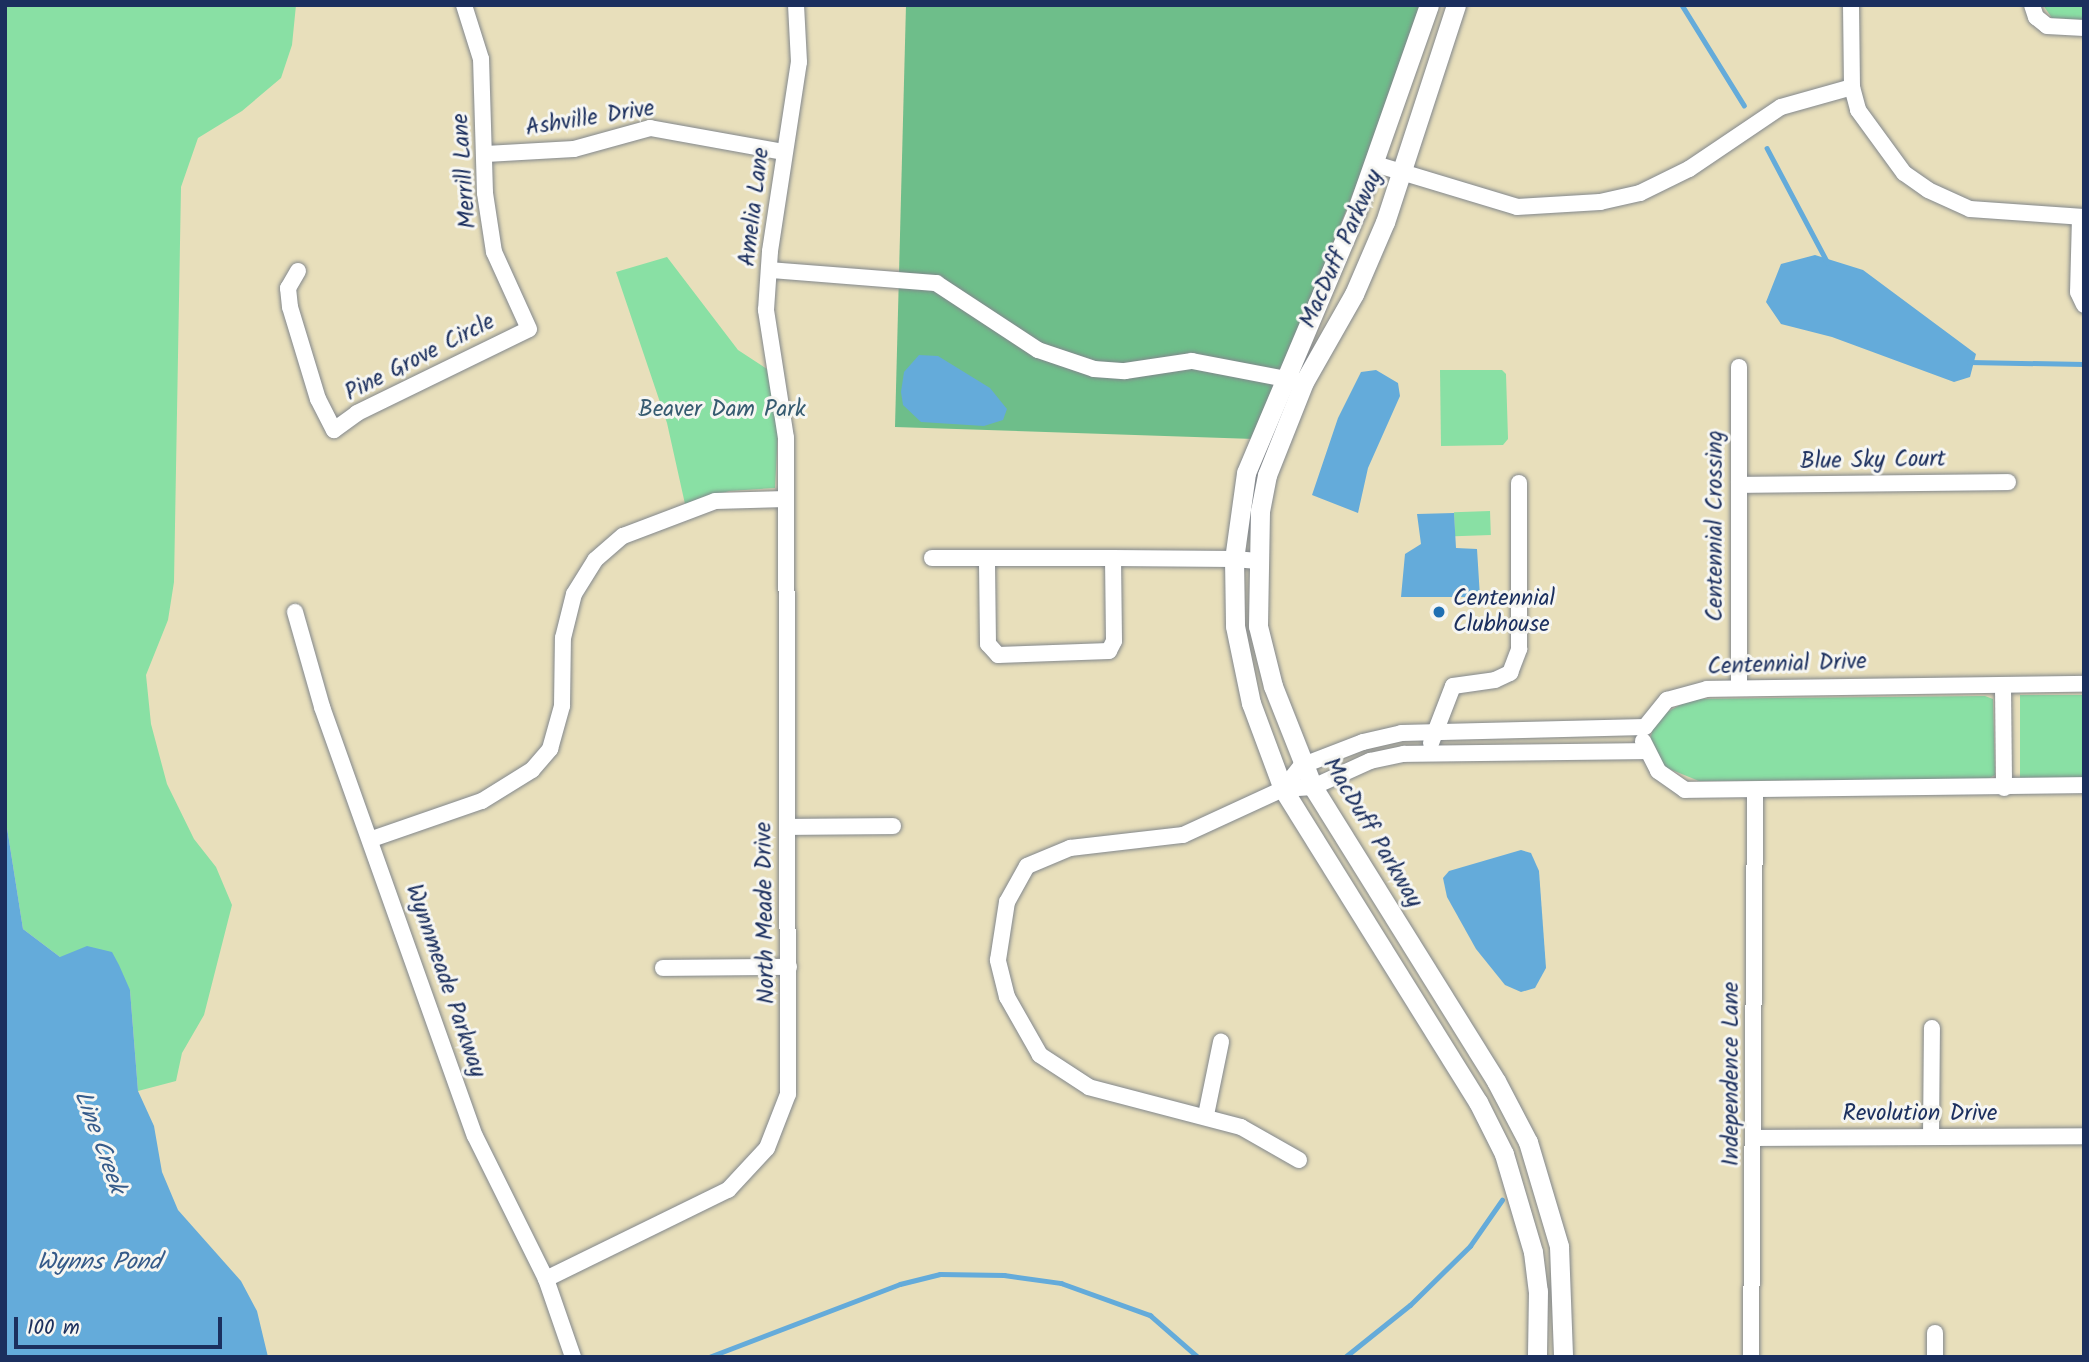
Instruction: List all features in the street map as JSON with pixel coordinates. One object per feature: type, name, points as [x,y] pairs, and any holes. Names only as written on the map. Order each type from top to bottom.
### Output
[{"type":"street","points":[[465,8],[482,5]]},
{"type":"street","name":"Amelia Lane","points":[[783,414],[769,340],[770,270],[783,152],[799,62],[796,5]]},
{"type":"street","name":"MacDuff Parkway","points":[[1429,5],[1375,164],[1282,380],[1246,473],[1234,559],[1235,626],[1241,661],[1283,789],[1478,1102],[1504,1154],[1533,1252],[1538,1291],[1537,1357]]},
{"type":"street","name":"MacDuff Parkway","points":[[1456,5],[1403,172],[1354,294],[1304,382],[1267,475],[1258,561],[1258,626],[1264,659],[1301,766],[1312,787],[1518,1121],[1546,1192],[1559,1246],[1563,1357]]},
{"type":"street","points":[[1852,5],[1852,88],[1858,110],[1874,137],[1904,173],[1928,190],[1989,213],[2082,217],[2078,292],[2084,305]]},
{"type":"street","points":[[2032,5],[2036,17],[2047,26],[2084,28]]},
{"type":"street","name":"Merrill Lane","points":[[465,8],[481,59],[486,154],[485,193],[494,252],[529,329]]},
{"type":"street","points":[[1375,164],[1517,207],[1600,202],[1640,193],[1689,169],[1781,107],[1852,88]]},
{"type":"street","name":"Ashville Drive","points":[[486,154],[574,149],[650,128],[783,152]]},
{"type":"street","points":[[770,270],[936,283],[1038,350],[1094,369],[1125,371],[1192,361],[1243,368],[1282,380],[1304,382]]},
{"type":"street","name":"Pine Grove Circle","points":[[298,271],[288,288],[290,307],[318,399],[334,430],[356,413],[529,329]]},
{"type":"street","name":"Centennial Crossing","points":[[1739,368],[1739,685]]},
{"type":"street","name":"North Meade Drive","points":[[546,1279],[729,1190],[752,1167],[780,1122],[788,1094],[786,499],[783,414]]},
{"type":"street","name":"Blue Sky Court","points":[[1739,485],[2008,482]]},
{"type":"street","points":[[1430,753],[1431,734],[1453,686],[1495,680],[1510,673],[1519,649],[1519,483]]},
{"type":"street","points":[[372,839],[482,801],[533,770],[550,749],[562,706],[563,638],[574,594],[595,560],[623,536],[715,500],[786,499]]},
{"type":"street","points":[[932,558],[1258,561]]},
{"type":"street","points":[[987,558],[988,644],[998,655],[1109,652],[1114,641],[1113,558]]},
{"type":"street","name":"Wynnmeade Parkway","points":[[295,612],[322,707],[372,839],[475,1136],[546,1279],[573,1357]]},
{"type":"street","name":"Centennial Drive","points":[[1645,727],[1667,700],[1678,694],[1739,685],[2084,684]]},
{"type":"street","points":[[2003,686],[2004,788]]},
{"type":"street","points":[[1283,789],[1301,766],[1363,742],[1401,733],[1645,727],[1645,751],[1658,771],[1685,790],[1755,792],[2084,785]]},
{"type":"street","points":[[1299,1160],[1241,1127],[1206,1115],[1089,1087],[1040,1055],[1001,980],[998,960],[1002,920],[1027,866],[1054,852],[1184,835],[1283,789],[1312,787],[1370,761],[1430,753],[1645,751]]},
{"type":"street","name":"Independence Lane","points":[[1751,1357],[1756,1138],[1755,792]]},
{"type":"street","points":[[788,827],[893,826]]},
{"type":"street","points":[[663,968],[789,967]]},
{"type":"street","points":[[1931,1137],[1932,1028]]},
{"type":"street","points":[[1206,1115],[1221,1042]]},
{"type":"street","name":"Revolution Drive","points":[[1756,1138],[2084,1136]]},
{"type":"street","points":[[1935,1333],[1936,1357]]},
{"type":"green space","points":[[5,5],[296,5],[292,45],[281,78],[242,111],[198,138],[181,187],[174,582],[168,620],[146,675],[151,724],[167,784],[194,839],[216,867],[232,905],[204,1015],[182,1053],[176,1081],[138,1091],[130,990],[60,957],[23,929],[5,815]]},
{"type":"green space","points":[[906,5],[1429,5],[1254,439],[895,427]]},
{"type":"green space","points":[[2043,5],[2084,5],[2084,20],[2052,18]]},
{"type":"green space","name":"Beaver Dam Park","points":[[667,257],[738,350],[770,371],[779,411],[775,488],[729,491],[685,504],[667,423],[616,272]]},
{"type":"green space","points":[[1440,370],[1502,370],[1506,374],[1508,439],[1503,445],[1441,446]]},
{"type":"green space","points":[[1490,511],[1491,535],[1455,536],[1454,512]]},
{"type":"green space","points":[[2020,695],[2084,695],[2084,779],[2020,779]]},
{"type":"green space","points":[[1985,696],[1993,699],[1995,775],[1988,779],[1699,781],[1662,766],[1649,743],[1656,718],[1691,699]]},
{"type":"water","points":[[1815,255],[1863,270],[1976,354],[1970,377],[1954,382],[1832,337],[1781,324],[1766,302],[1781,264]]},
{"type":"water","points":[[919,355],[938,356],[990,388],[1007,409],[1003,420],[984,426],[921,422],[903,405],[901,392],[904,372]]},
{"type":"water","points":[[1376,370],[1398,383],[1400,396],[1368,468],[1358,513],[1312,495],[1338,418],[1361,372]]},
{"type":"water","points":[[1454,513],[1456,548],[1477,549],[1480,597],[1401,597],[1405,554],[1421,544],[1417,514]]},
{"type":"water","name":"Wynns Pond","points":[[5,815],[23,929],[60,957],[87,946],[112,952],[119,965],[130,990],[138,1091],[154,1126],[162,1172],[178,1210],[241,1281],[257,1311],[268,1357],[5,1357]]},
{"type":"water","points":[[1521,850],[1531,853],[1539,871],[1546,968],[1535,988],[1521,992],[1505,985],[1476,949],[1447,897],[1443,878],[1449,871]]},
{"type":"waterway","points":[[1682,5],[1744,105]]},
{"type":"waterway","points":[[1767,148],[1828,263]]},
{"type":"waterway","points":[[1969,362],[2084,364]]},
{"type":"waterway","points":[[1345,1357],[1410,1305],[1470,1246],[1502,1200]]},
{"type":"waterway","points":[[709,1357],[900,1284],[940,1274],[1004,1275],[1061,1283],[1150,1315],[1198,1357]]},
{"type":"place","name":"Centennial Clubhouse","points":[[1439,612]]},
{"type":"water label","name":"Line Creek","points":[[99,1142]]}]
